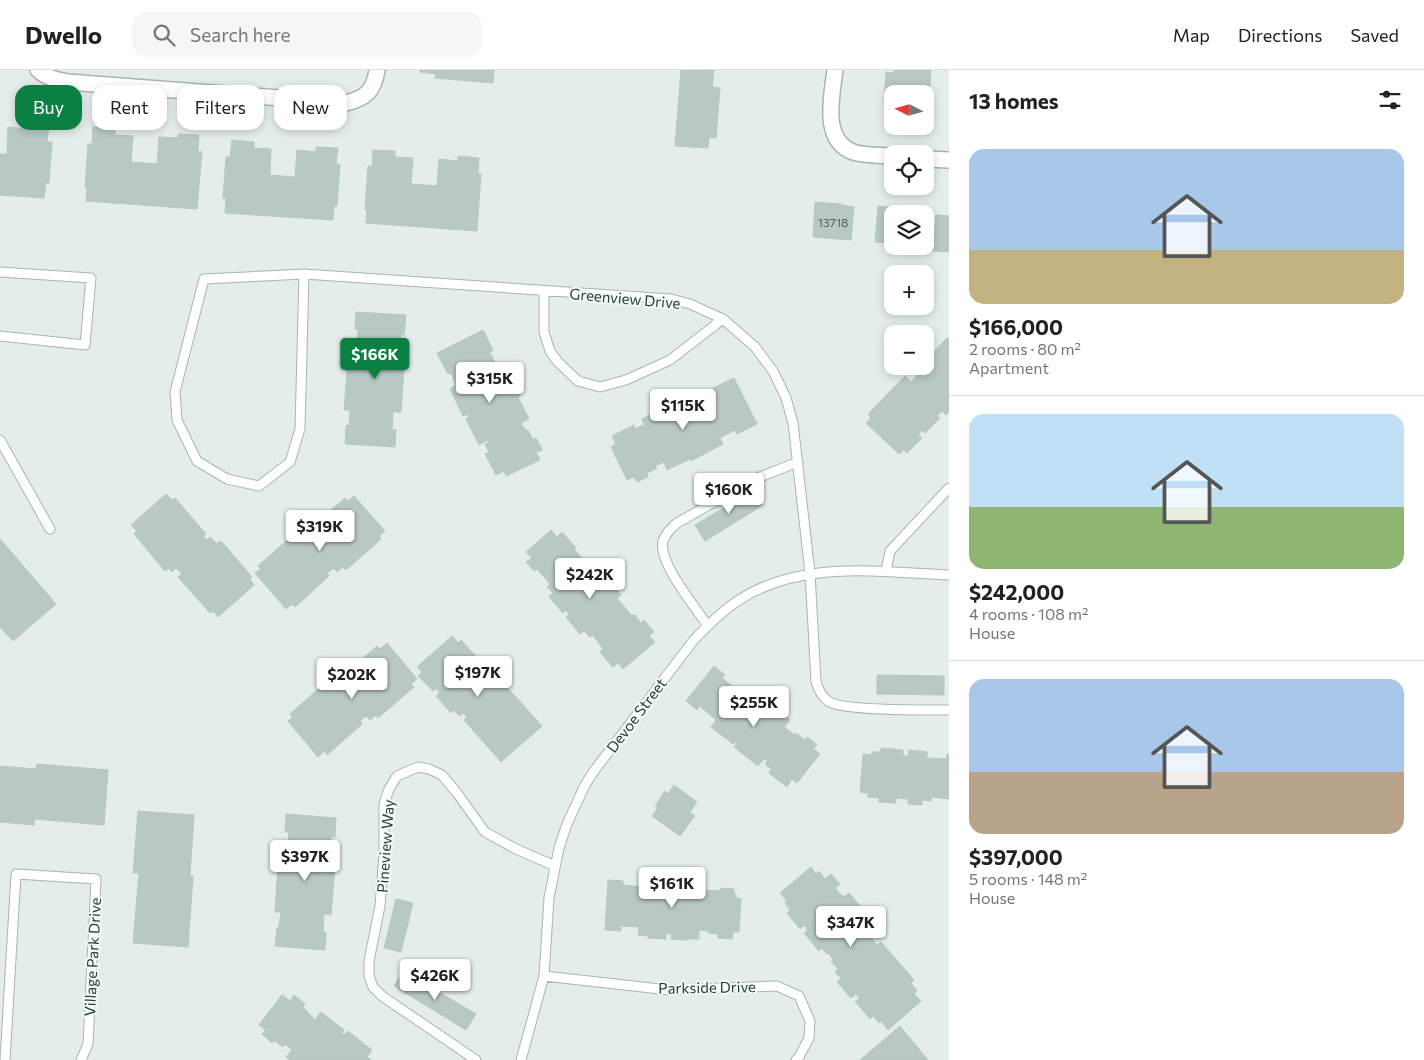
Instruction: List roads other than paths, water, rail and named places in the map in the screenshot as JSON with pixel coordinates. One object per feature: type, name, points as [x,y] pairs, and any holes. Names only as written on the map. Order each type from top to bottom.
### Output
[{"type":"street","points":[[38,70],[55,80],[68,82],[346,102],[358,100],[366,95],[376,80],[377,70]]},
{"type":"street","points":[[834,70],[830,116],[836,138],[840,144],[857,153],[884,155]]},
{"type":"street","points":[[934,159],[949,160]]},
{"type":"lane","points":[[0,272],[91,278],[85,345],[0,336]]},
{"type":"lane","name":"Greenview Drive","points":[[304,274],[300,429],[290,462],[259,486],[227,479],[197,461],[178,420],[175,392],[204,279],[304,274],[671,299],[690,304],[723,319],[755,347],[773,371],[786,398],[793,423],[798,462],[810,573],[816,681],[820,693],[828,702],[851,707],[949,710]]},
{"type":"lane","points":[[544,291],[544,332],[550,351],[558,362],[578,381],[600,387],[626,380],[670,360],[723,319]]},
{"type":"lane","points":[[0,440],[50,529]]},
{"type":"lane","points":[[708,626],[670,572],[664,557],[662,543],[668,532],[677,523],[691,514],[757,478],[798,462]]},
{"type":"lane","points":[[886,571],[890,551],[949,488]]},
{"type":"lane","name":"Devoe Street","points":[[521,1060],[544,976],[554,866],[567,824],[585,785],[594,771],[693,641],[735,602],[780,580],[810,573],[858,570],[949,574]]},
{"type":"lane","name":"Pineview Way","points":[[476,1060],[382,996],[373,987],[368,976],[369,960],[380,906],[384,854],[384,804],[389,789],[397,776],[418,767],[442,775],[486,832],[516,849],[554,866]]},
{"type":"lane","name":"Village Park Drive","points":[[5,1060],[16,874],[96,879],[88,1044],[81,1060]]},
{"type":"lane","name":"Parkside Drive","points":[[544,976],[670,990],[777,986],[798,996],[810,1021],[809,1038],[796,1060]]}]
